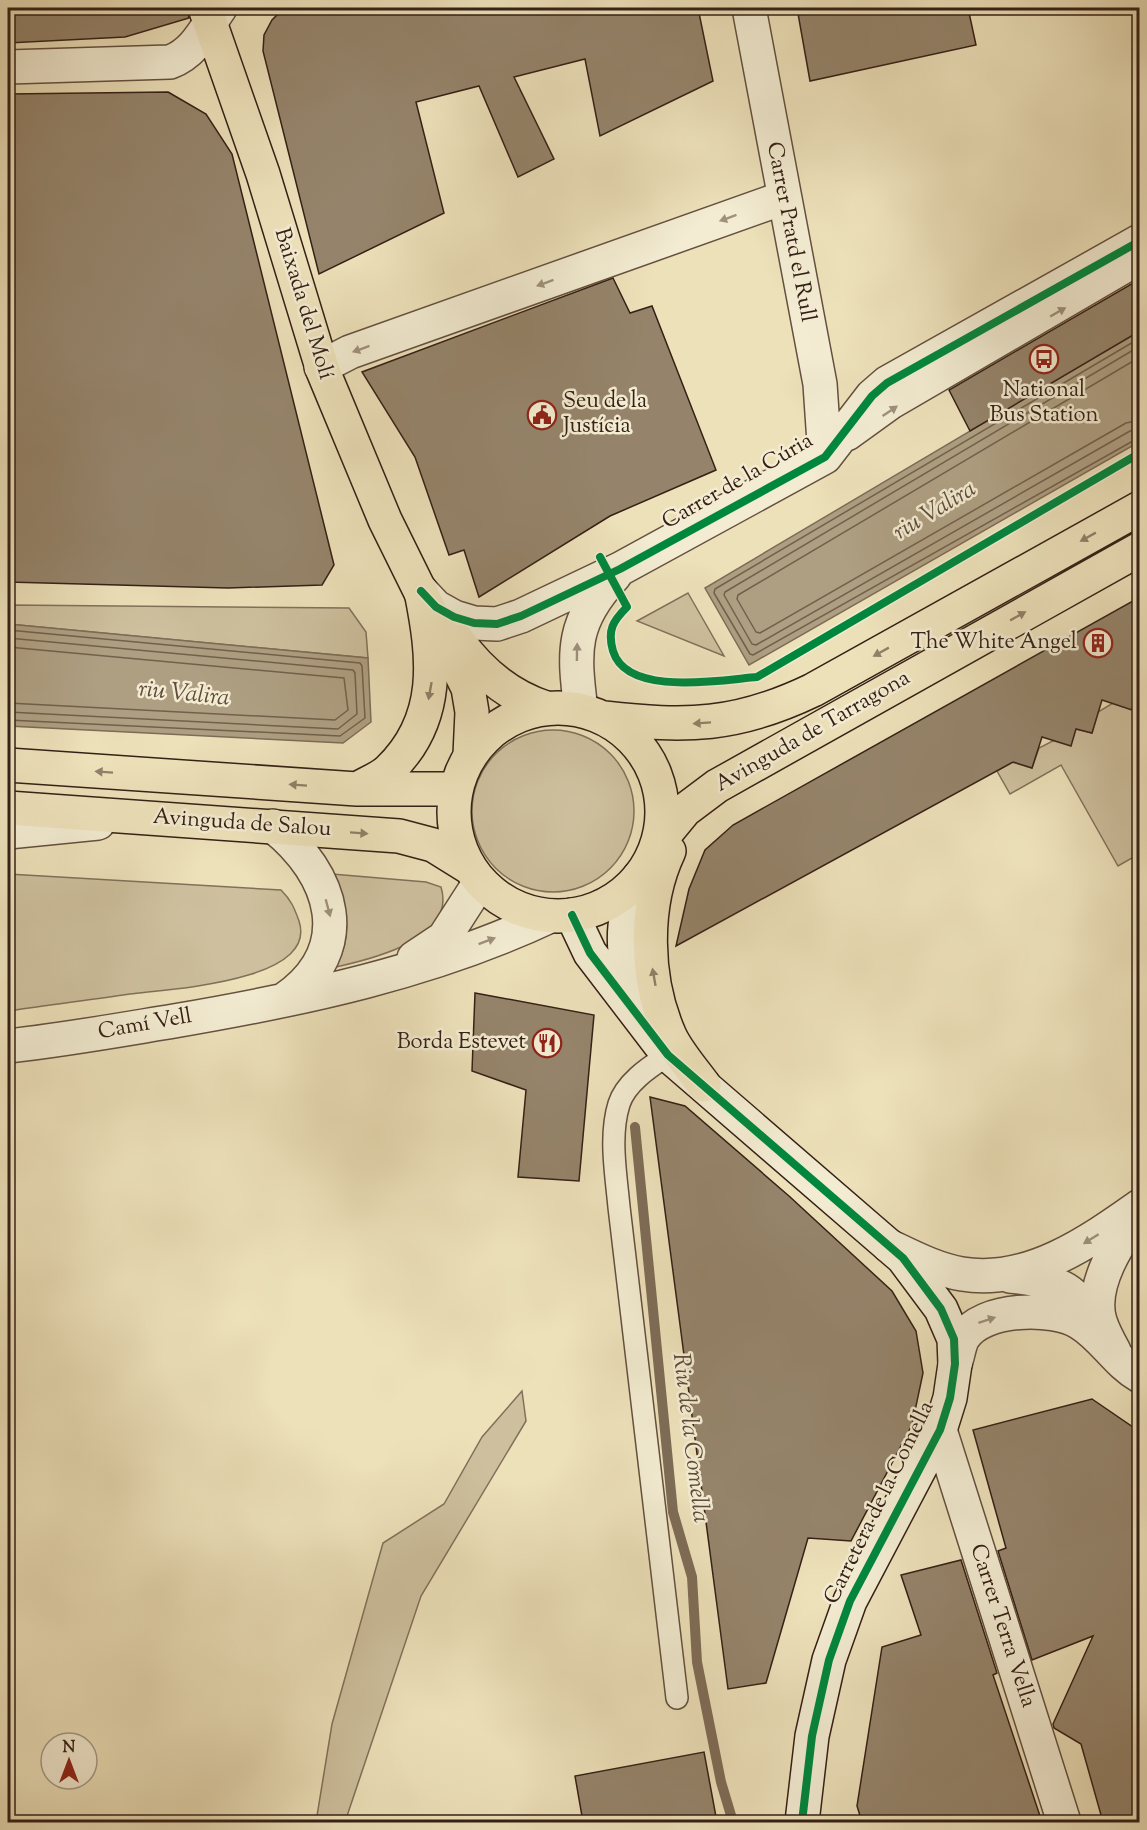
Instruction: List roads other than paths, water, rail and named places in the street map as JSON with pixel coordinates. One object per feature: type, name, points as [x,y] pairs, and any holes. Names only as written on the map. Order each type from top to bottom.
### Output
[{"type":"main road","name":"Baixada del Molí","points":[[212,12],[321,367],[364,475],[468,688],[471,746]]},
{"type":"main road","name":"Avinguda de Tarragona","points":[[592,714],[657,724],[707,724],[774,708],[813,690],[1140,508]]},
{"type":"main road","name":"Avinguda de Tarragona","points":[[657,845],[686,810],[717,786],[1140,549]]},
{"type":"main road","name":"Baixada del Molí","points":[[421,591],[460,645],[492,680],[523,701],[546,708]]},
{"type":"main road","points":[[357,789],[388,772],[407,750],[425,717],[432,678],[430,635],[421,591]]},
{"type":"main road","points":[[546,708],[592,714],[628,735],[652,767],[662,806],[657,845],[639,877],[609,902],[561,915],[528,912],[507,903],[475,875],[462,854],[453,822],[456,789],[471,746],[503,723],[519,715],[546,708]]},
{"type":"main road","name":"Avinguda de Salou","points":[[8,765],[357,789],[456,789]]},
{"type":"main road","points":[[704,1085],[670,1037],[653,971],[650,933],[657,882],[682,822],[717,786]]},
{"type":"main road","name":"Avinguda de Salou","points":[[8,808],[399,836],[433,845],[475,875]]},
{"type":"street","name":"Carrer Pratd el Rull","points":[[749,8],[783,198],[820,384],[825,457]]},
{"type":"street","points":[[8,67],[170,62],[182,57],[193,48],[212,12]]},
{"type":"street","points":[[321,367],[350,352],[783,198]]},
{"type":"street","name":"Carrer de la Cúria","points":[[421,591],[436,607],[454,617],[483,625],[497,624],[531,611],[620,569],[825,457],[872,396],[887,383],[1140,241]]},
{"type":"street","name":"Carrer de la Cúria","points":[[592,714],[577,667],[577,642],[583,620],[594,598],[620,569]]},
{"type":"street","points":[[8,832],[157,818]]},
{"type":"street","name":"Camí Vell","points":[[273,826],[291,840],[306,858],[322,886],[330,919],[327,947],[316,971],[305,985],[282,1001]]},
{"type":"street","name":"Camí Vell","points":[[373,981],[423,954],[444,938],[456,923],[475,875]]},
{"type":"street","points":[[639,877],[625,925],[625,950],[632,988],[646,1027]]},
{"type":"street","name":"Carretera de la Comella","points":[[561,915],[668,1055],[910,1266],[941,1309],[954,1339],[955,1364],[950,1398],[939,1430],[850,1601],[833,1650],[812,1736],[802,1822]]},
{"type":"street","name":"Camí Vell","points":[[8,1046],[49,1042],[282,1001],[373,981],[561,915]]},
{"type":"street","points":[[1000,1275],[1037,1266],[1071,1251],[1140,1206]]},
{"type":"street","points":[[1128,1366],[1099,1320],[1100,1289],[1106,1267],[1140,1212]]},
{"type":"street","points":[[889,1246],[932,1265],[963,1274],[1000,1275],[1049,1281],[1066,1288],[1084,1304],[1128,1366]]},
{"type":"street","points":[[955,1364],[963,1337],[978,1323],[1001,1316],[1035,1311],[1057,1315],[1080,1323],[1128,1366]]},
{"type":"street","name":"Carrer Terra Vella","points":[[939,1430],[1064,1822]]},
{"type":"lane","name":"Carrer de la Cúria","points":[[825,457],[893,408],[1140,264]]},
{"type":"lane","points":[[668,1055],[642,1072],[619,1102],[614,1140],[619,1207],[677,1698]]},
{"type":"water","name":"riu Valira","points":[[1139,331],[1139,442],[749,665],[705,588]]},
{"type":"water","name":"riu Valira","points":[[8,624],[368,658],[371,722],[343,743],[8,726]]},
{"type":"waterway","name":"Riu de la Comella","points":[[635,1127],[673,1512],[692,1577],[697,1662],[721,1782],[733,1822]]},
{"type":"place","name":"National Bus Station","points":[[1044,359]]},
{"type":"place","name":"Seu de la Justícia","points":[[542,415]]},
{"type":"place","name":"The White Angel","points":[[1098,643]]},
{"type":"place","name":"Borda Estevet","points":[[547,1043]]}]
